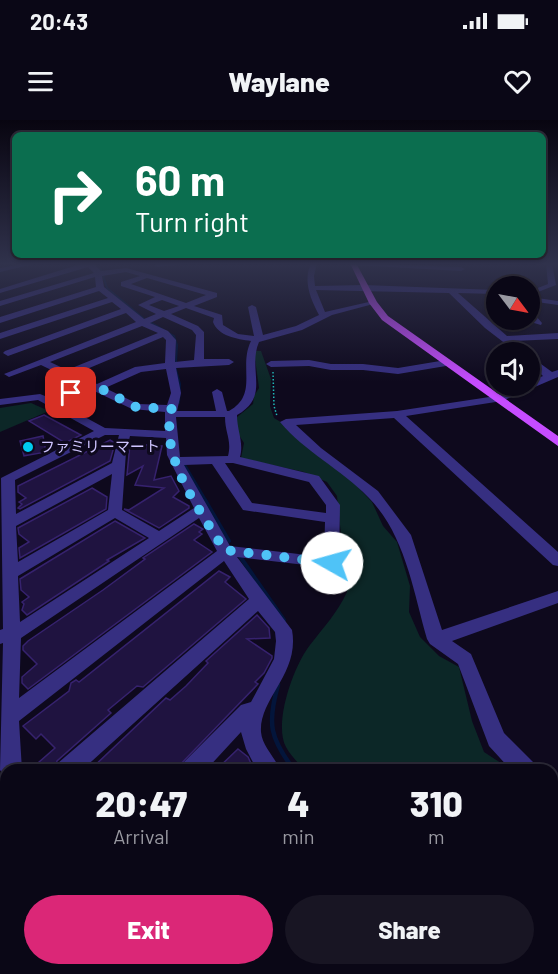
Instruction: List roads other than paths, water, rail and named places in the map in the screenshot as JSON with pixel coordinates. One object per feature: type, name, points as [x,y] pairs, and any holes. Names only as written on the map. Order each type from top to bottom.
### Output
[{"type":"main road","points":[[373,303],[386,318],[558,442]]},
{"type":"street","points":[[0,320],[33,303]]},
{"type":"street","points":[[7,390],[8,353],[1,333],[100,303]]},
{"type":"street","points":[[118,303],[142,323],[165,333],[171,340],[170,365],[176,393],[171,412],[170,435],[176,461],[225,551],[283,630],[285,641],[283,659],[256,710],[251,731],[256,748],[266,764]]},
{"type":"street","points":[[148,303],[142,305],[195,328],[201,334],[199,362]]},
{"type":"street","points":[[181,303],[219,317],[217,322],[219,327],[225,331],[236,336],[257,339],[299,328],[323,315],[373,303]]},
{"type":"street","points":[[7,390],[43,362],[193,303]]},
{"type":"street","points":[[317,303],[323,315]]},
{"type":"street","points":[[465,303],[508,342]]},
{"type":"street","points":[[43,362],[136,407],[171,412],[226,414],[244,408],[253,385],[249,354],[257,339],[252,306]]},
{"type":"street","points":[[8,353],[127,310]]},
{"type":"street","points":[[68,373],[165,333]]},
{"type":"street","points":[[504,339],[558,336]]},
{"type":"street","points":[[540,346],[558,343]]},
{"type":"street","points":[[51,402],[139,369],[199,362],[229,362]]},
{"type":"street","points":[[271,364],[309,363],[331,367],[363,367],[398,371],[446,363]]},
{"type":"street","points":[[552,375],[558,384]]},
{"type":"street","points":[[7,390],[51,402],[103,431],[170,435]]},
{"type":"street","points":[[217,392],[237,444],[233,459]]},
{"type":"street","points":[[505,396],[498,399],[396,414],[286,422],[317,451],[373,494],[406,539],[436,639],[465,659],[496,739],[520,764]]},
{"type":"street","points":[[396,414],[558,561]]},
{"type":"street","points":[[11,764],[6,636],[10,574],[10,523],[4,479],[103,431]]},
{"type":"street","points":[[115,512],[120,464],[119,448],[125,434]]},
{"type":"street","points":[[9,717],[225,551],[332,563],[333,505],[314,479],[233,459],[176,461]]},
{"type":"street","points":[[216,460],[248,507],[333,519]]},
{"type":"street","points":[[10,523],[120,464]]},
{"type":"street","points":[[6,636],[201,510]]},
{"type":"street","points":[[115,512],[158,537]]},
{"type":"street","points":[[10,574],[115,512]]},
{"type":"street","points":[[436,639],[558,597]]},
{"type":"street","points":[[73,764],[259,600]]},
{"type":"street","points":[[197,764],[248,711],[256,710]]},
{"type":"waterway","points":[[125,303],[144,319]]},
{"type":"waterway","points":[[150,322],[174,336],[177,345],[176,362]]},
{"type":"waterway","points":[[175,366],[180,384],[179,403]]},
{"type":"waterway","points":[[184,464],[206,501]]},
{"type":"waterway","points":[[205,500],[229,541]]},
{"type":"waterway","points":[[239,555],[284,620]]},
{"type":"waterway","points":[[278,685],[272,710],[273,730],[275,739],[290,764]]},
{"type":"place","name":"ファミリーマート","points":[[28,447]]}]
